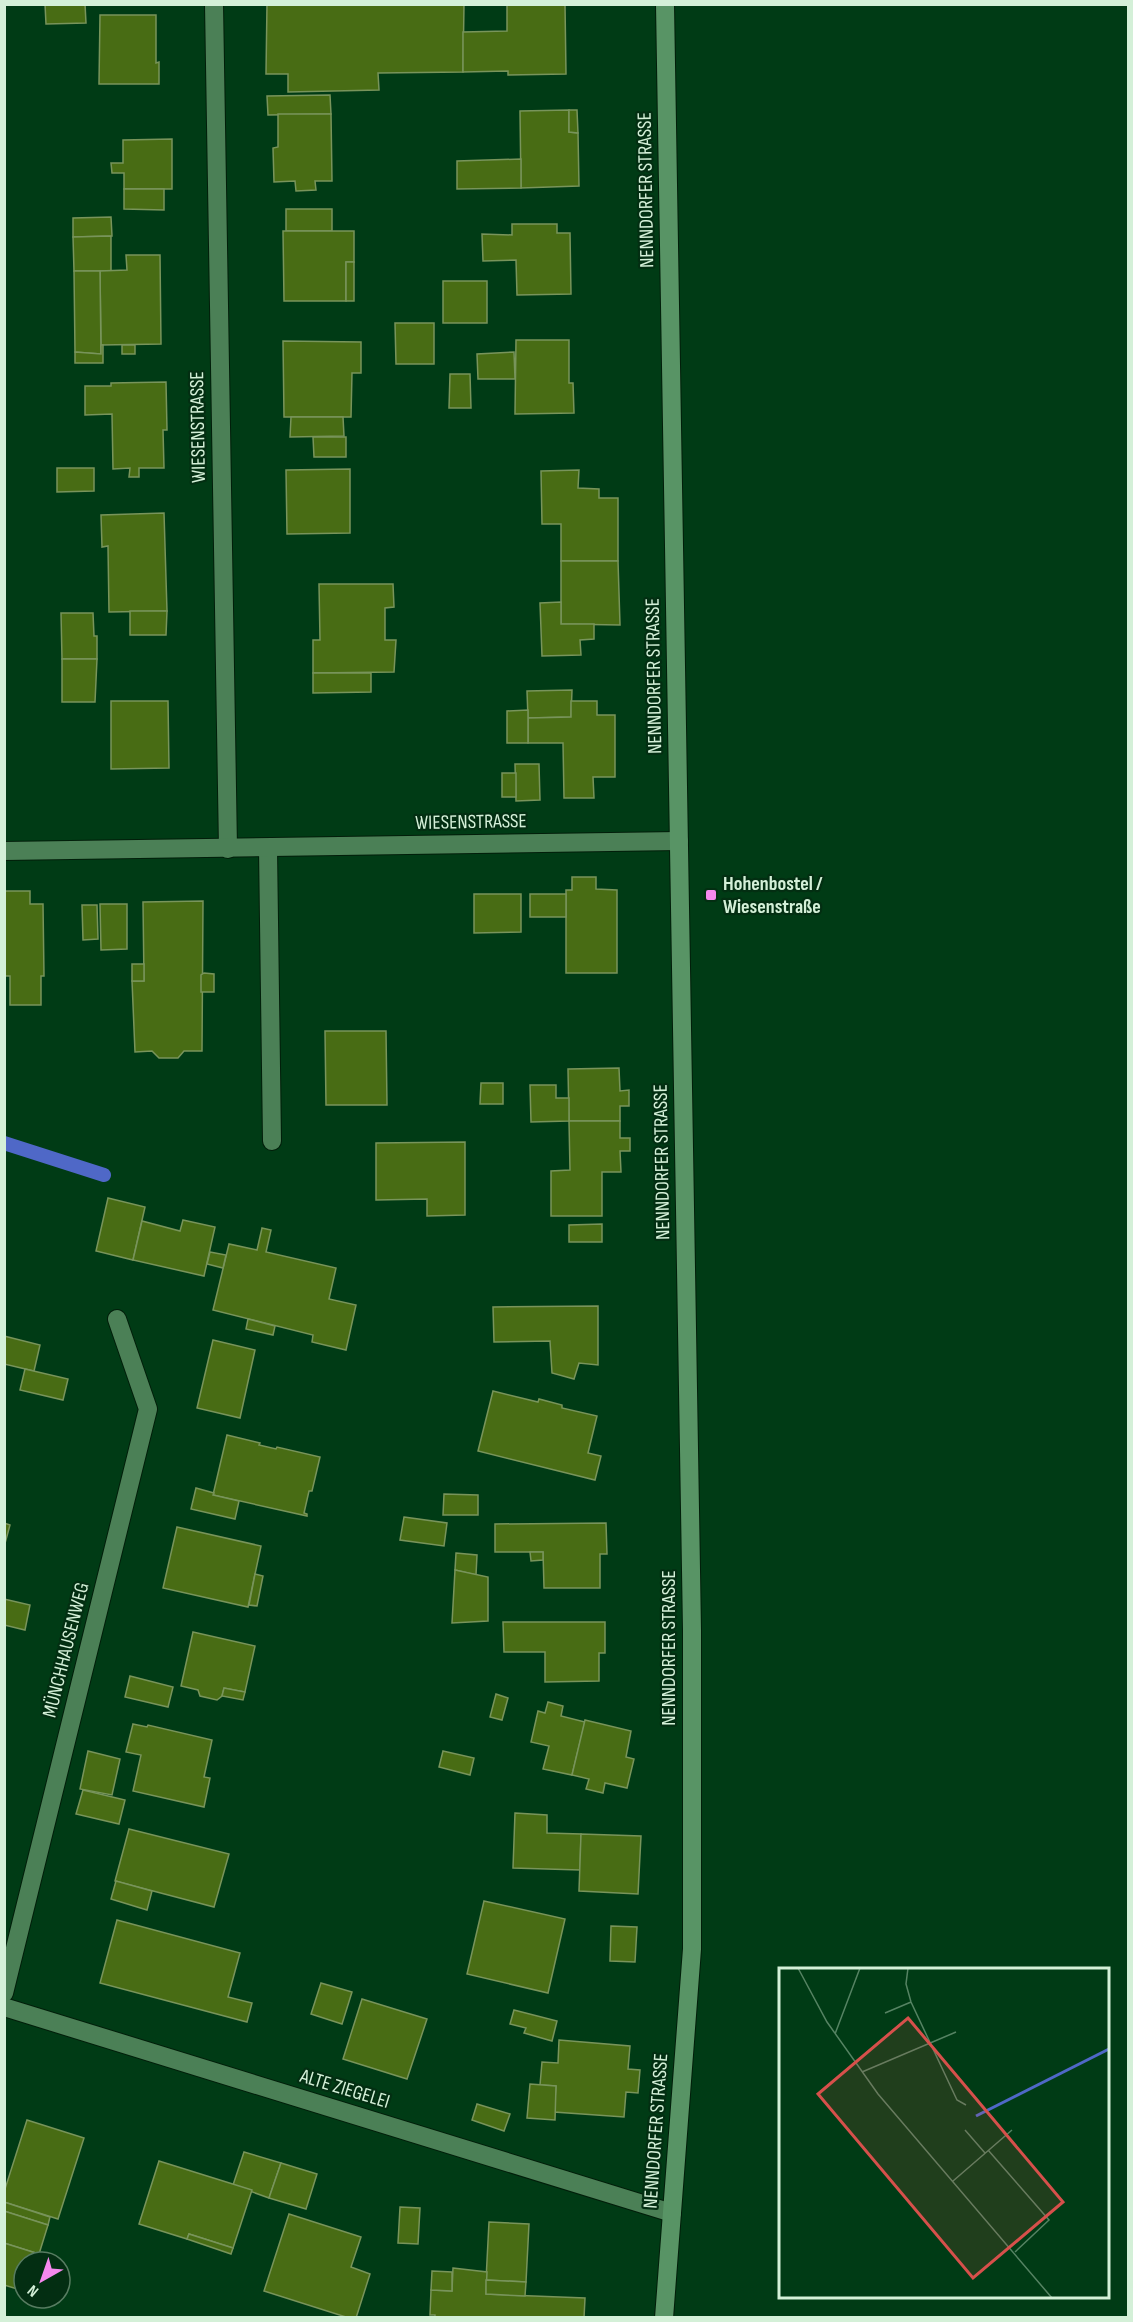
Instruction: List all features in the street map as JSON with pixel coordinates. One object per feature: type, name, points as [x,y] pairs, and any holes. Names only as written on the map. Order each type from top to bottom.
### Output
[{"type":"main road","name":"NENNDORFER STRASSE","points":[[664,2318],[692,1949],[692,1630],[665,4]]},
{"type":"street","name":"WIESENSTRASSE","points":[[214,4],[228,849]]},
{"type":"street","name":"WIESENSTRASSE","points":[[4,852],[679,841]]},
{"type":"street","points":[[268,848],[272,1141]]},
{"type":"street","name":"MÜNCHHAUSENWEG","points":[[4,1994],[148,1409],[117,1319]]},
{"type":"street","name":"ALTE ZIEGELEI","points":[[4,2007],[672,2213]]},
{"type":"building","points":[[45,4],[85,4],[86,23],[46,24]]},
{"type":"building","points":[[267,4],[464,4],[463,72],[378,73],[379,90],[288,92],[288,74],[266,74]]},
{"type":"building","points":[[507,4],[565,4],[566,74],[508,75],[508,71],[463,72],[463,32],[507,31]]},
{"type":"building","points":[[100,15],[156,15],[156,63],[159,62],[159,84],[99,84]]},
{"type":"building","points":[[330,95],[331,114],[268,115],[267,96]]},
{"type":"building","points":[[569,110],[569,132],[578,133],[579,186],[521,188],[520,111]]},
{"type":"building","points":[[569,110],[577,110],[578,133],[569,132]]},
{"type":"building","points":[[278,114],[331,114],[332,181],[315,181],[316,190],[296,191],[295,181],[274,182],[273,148],[278,147]]},
{"type":"building","points":[[172,139],[172,189],[124,189],[124,173],[112,173],[111,163],[123,163],[123,140]]},
{"type":"building","points":[[521,159],[521,188],[457,189],[457,161]]},
{"type":"building","points":[[124,189],[164,189],[164,210],[124,209]]},
{"type":"building","points":[[286,209],[332,209],[332,231],[286,231]]},
{"type":"building","points":[[111,217],[112,236],[73,237],[73,218]]},
{"type":"building","points":[[512,224],[557,224],[557,233],[570,233],[571,294],[517,295],[516,260],[483,261],[482,234],[512,235]]},
{"type":"building","points":[[283,231],[354,231],[354,262],[346,262],[346,301],[284,301]]},
{"type":"building","points":[[111,236],[111,271],[74,271],[73,237]]},
{"type":"building","points":[[126,255],[160,255],[161,344],[101,345],[100,271],[127,270]]},
{"type":"building","points":[[346,262],[354,262],[354,301],[346,301]]},
{"type":"building","points":[[74,271],[100,271],[101,354],[75,352]]},
{"type":"building","points":[[443,281],[487,281],[487,323],[443,323]]},
{"type":"building","points":[[395,323],[434,323],[434,364],[396,364]]},
{"type":"building","points":[[516,340],[569,340],[569,383],[573,383],[574,413],[515,414]]},
{"type":"building","points":[[283,341],[361,342],[361,373],[352,373],[351,417],[284,417]]},
{"type":"building","points":[[101,345],[103,345],[103,363],[75,363],[75,352],[101,354]]},
{"type":"building","points":[[122,345],[135,345],[135,354],[122,354]]},
{"type":"building","points":[[514,352],[515,379],[478,379],[477,354]]},
{"type":"building","points":[[450,374],[470,374],[471,408],[449,408]]},
{"type":"building","points":[[166,382],[167,430],[163,430],[164,468],[139,468],[139,477],[129,477],[130,468],[113,469],[112,414],[85,415],[85,386]]},
{"type":"building","points":[[291,417],[343,417],[344,436],[290,437]]},
{"type":"building","points":[[313,437],[346,437],[346,457],[314,457]]},
{"type":"building","points":[[57,468],[94,468],[94,491],[57,492]]},
{"type":"building","points":[[350,469],[350,533],[287,534],[286,470]]},
{"type":"building","points":[[579,470],[578,488],[599,489],[599,498],[618,498],[618,561],[561,561],[561,524],[542,524],[541,471]]},
{"type":"building","points":[[164,513],[167,611],[109,612],[108,546],[102,547],[101,515]]},
{"type":"building","points":[[561,561],[618,561],[620,625],[561,624]]},
{"type":"building","points":[[319,584],[393,584],[394,607],[385,608],[385,640],[396,640],[394,672],[313,673],[313,640],[320,640]]},
{"type":"building","points":[[561,602],[561,624],[594,624],[594,639],[580,640],[581,655],[542,656],[540,603]]},
{"type":"building","points":[[130,611],[167,611],[166,635],[130,635]]},
{"type":"building","points":[[61,613],[93,613],[94,636],[97,636],[97,659],[62,659]]},
{"type":"building","points":[[62,659],[97,659],[95,702],[62,702]]},
{"type":"building","points":[[313,673],[371,673],[371,692],[313,693]]},
{"type":"building","points":[[572,690],[571,717],[528,718],[527,691]]},
{"type":"building","points":[[111,701],[168,701],[169,768],[111,769]]},
{"type":"building","points":[[571,701],[597,701],[597,715],[615,715],[615,777],[593,777],[594,798],[564,798],[563,743],[528,743],[528,718],[571,717]]},
{"type":"building","points":[[528,710],[528,743],[507,743],[507,711]]},
{"type":"building","points":[[515,764],[539,764],[540,800],[516,801]]},
{"type":"building","points":[[502,773],[516,773],[516,797],[502,797]]},
{"type":"building","points":[[572,877],[596,877],[596,889],[617,890],[617,973],[566,973],[566,890],[572,890]]},
{"type":"building","points":[[4,891],[30,891],[30,904],[43,904],[44,976],[41,976],[41,1005],[10,1005],[10,976],[4,976]]},
{"type":"building","points":[[474,894],[521,894],[521,932],[474,933]]},
{"type":"building","points":[[530,894],[566,894],[566,917],[530,917]]},
{"type":"building","points":[[203,901],[202,1051],[184,1051],[178,1058],[159,1058],[152,1051],[135,1052],[132,981],[144,981],[143,902]]},
{"type":"building","points":[[100,904],[127,904],[127,949],[101,950]]},
{"type":"building","points":[[82,905],[97,905],[98,939],[83,940]]},
{"type":"building","points":[[132,964],[144,964],[144,981],[132,981]]},
{"type":"building","points":[[214,974],[214,992],[201,992],[201,975]]},
{"type":"building","points":[[325,1031],[386,1031],[387,1105],[326,1105]]},
{"type":"building","points":[[619,1068],[620,1091],[629,1090],[629,1106],[620,1106],[620,1121],[569,1121],[568,1069]]},
{"type":"building","points":[[481,1083],[503,1083],[503,1104],[480,1104]]},
{"type":"building","points":[[530,1085],[556,1085],[556,1098],[569,1098],[569,1121],[531,1122]]},
{"type":"building","points":[[569,1121],[620,1121],[620,1138],[630,1138],[630,1151],[620,1151],[621,1172],[602,1172],[602,1216],[551,1216],[551,1171],[570,1170]]},
{"type":"building","points":[[465,1142],[465,1215],[427,1216],[427,1199],[376,1200],[376,1143]]},
{"type":"building","points":[[108,1198],[145,1207],[133,1260],[96,1251]]},
{"type":"building","points":[[183,1220],[215,1227],[204,1276],[133,1260],[142,1221],[180,1231]]},
{"type":"building","points":[[602,1224],[602,1242],[569,1242],[569,1225]]},
{"type":"building","points":[[262,1228],[271,1230],[266,1252],[336,1268],[329,1299],[356,1305],[346,1350],[312,1342],[313,1335],[213,1310],[229,1244],[257,1250]]},
{"type":"building","points":[[210,1252],[226,1255],[223,1268],[207,1264]]},
{"type":"building","points":[[598,1306],[598,1365],[579,1363],[574,1379],[552,1373],[550,1341],[494,1342],[493,1307]]},
{"type":"building","points":[[248,1319],[275,1326],[273,1335],[246,1329]]},
{"type":"building","points":[[4,1336],[40,1345],[34,1371],[4,1364]]},
{"type":"building","points":[[213,1340],[255,1350],[240,1418],[197,1408]]},
{"type":"building","points":[[25,1369],[68,1379],[63,1400],[20,1390]]},
{"type":"building","points":[[493,1391],[538,1402],[539,1399],[562,1405],[562,1408],[597,1416],[588,1453],[601,1456],[595,1480],[478,1451]]},
{"type":"building","points":[[227,1435],[260,1443],[259,1445],[320,1457],[304,1513],[307,1516],[213,1495]]},
{"type":"building","points":[[196,1488],[239,1501],[235,1519],[191,1509]]},
{"type":"building","points":[[444,1494],[478,1495],[478,1515],[443,1515]]},
{"type":"building","points":[[404,1517],[447,1523],[444,1546],[400,1540]]},
{"type":"building","points":[[4,1523],[10,1525],[4,1547]]},
{"type":"building","points":[[606,1523],[607,1554],[600,1554],[600,1588],[544,1588],[543,1552],[495,1552],[495,1524]]},
{"type":"building","points":[[177,1527],[261,1546],[248,1607],[163,1588]]},
{"type":"building","points":[[530,1552],[543,1552],[543,1560],[531,1561]]},
{"type":"building","points":[[456,1553],[477,1555],[476,1575],[455,1570]]},
{"type":"building","points":[[455,1570],[488,1577],[488,1621],[452,1623]]},
{"type":"building","points":[[255,1574],[263,1576],[257,1606],[249,1605]]},
{"type":"building","points":[[4,1599],[30,1605],[25,1630],[4,1625]]},
{"type":"building","points":[[503,1622],[605,1622],[605,1653],[599,1653],[599,1681],[545,1682],[545,1652],[504,1652]]},
{"type":"building","points":[[193,1632],[255,1646],[245,1692],[224,1688],[222,1696],[217,1700],[200,1696],[198,1690],[181,1686]]},
{"type":"building","points":[[130,1676],[173,1687],[168,1707],[125,1697]]},
{"type":"building","points":[[224,1688],[245,1692],[243,1700],[222,1696]]},
{"type":"building","points":[[496,1694],[508,1698],[502,1720],[490,1717]]},
{"type":"building","points":[[548,1702],[563,1706],[561,1716],[585,1722],[572,1775],[543,1769],[549,1746],[531,1742],[538,1711],[545,1713]]},
{"type":"building","points":[[585,1720],[631,1731],[626,1757],[634,1759],[627,1788],[605,1783],[603,1793],[586,1789],[589,1779],[572,1775]]},
{"type":"building","points":[[133,1724],[147,1727],[148,1725],[212,1740],[204,1777],[210,1778],[204,1807],[133,1791],[141,1755],[126,1752]]},
{"type":"building","points":[[88,1751],[120,1759],[112,1795],[80,1789]]},
{"type":"building","points":[[443,1751],[474,1758],[470,1775],[439,1767]]},
{"type":"building","points":[[83,1790],[125,1800],[119,1824],[76,1814]]},
{"type":"building","points":[[515,1813],[547,1815],[547,1833],[581,1834],[580,1870],[513,1868]]},
{"type":"building","points":[[129,1829],[229,1854],[214,1907],[115,1881]]},
{"type":"building","points":[[581,1834],[641,1836],[638,1894],[579,1891]]},
{"type":"building","points":[[116,1881],[152,1891],[147,1910],[111,1899]]},
{"type":"building","points":[[484,1901],[565,1919],[548,1993],[467,1974]]},
{"type":"building","points":[[117,1920],[240,1953],[228,1997],[252,2003],[247,2022],[100,1983]]},
{"type":"building","points":[[611,1926],[637,1927],[635,1962],[610,1961]]},
{"type":"building","points":[[321,1983],[352,1992],[342,2024],[311,2014]]},
{"type":"building","points":[[362,1999],[427,2019],[407,2079],[343,2059]]},
{"type":"building","points":[[514,2010],[557,2021],[552,2041],[524,2033],[526,2028],[510,2024]]},
{"type":"building","points":[[559,2040],[630,2046],[628,2069],[640,2070],[638,2093],[626,2092],[624,2117],[554,2112],[556,2086],[540,2085],[542,2062],[558,2063]]},
{"type":"building","points":[[530,2084],[556,2086],[555,2120],[527,2118]]},
{"type":"building","points":[[477,2104],[510,2114],[504,2131],[472,2120]]},
{"type":"building","points":[[27,2120],[84,2138],[58,2219],[4,2202],[4,2192]]},
{"type":"building","points":[[244,2152],[281,2163],[269,2198],[233,2185]]},
{"type":"building","points":[[159,2161],[252,2190],[233,2248],[189,2234],[187,2239],[139,2224]]},
{"type":"building","points":[[281,2163],[317,2174],[306,2209],[269,2198]]},
{"type":"building","points":[[4,2202],[50,2217],[48,2225],[4,2211]]},
{"type":"building","points":[[400,2207],[420,2208],[418,2244],[398,2243]]},
{"type":"building","points":[[4,2211],[48,2225],[40,2250],[26,2250],[4,2243]]},
{"type":"building","points":[[289,2214],[361,2237],[351,2267],[370,2274],[356,2318],[349,2318],[264,2291]]},
{"type":"building","points":[[489,2222],[529,2224],[526,2282],[486,2280]]},
{"type":"building","points":[[189,2234],[233,2248],[231,2254],[187,2239]]},
{"type":"building","points":[[4,2243],[26,2250],[12,2250],[12,2287],[4,2285]]},
{"type":"building","points":[[453,2268],[487,2272],[486,2294],[585,2298],[584,2318],[435,2318],[435,2315],[430,2315],[431,2290],[452,2291]]},
{"type":"building","points":[[432,2271],[452,2272],[452,2291],[431,2290]]},
{"type":"building","points":[[486,2280],[526,2282],[525,2296],[486,2294]]},
{"type":"waterway","points":[[4,1143],[104,1175]]},
{"type":"place","name":"Hohenbostel / Wiesenstraße","points":[[711,895]]}]
